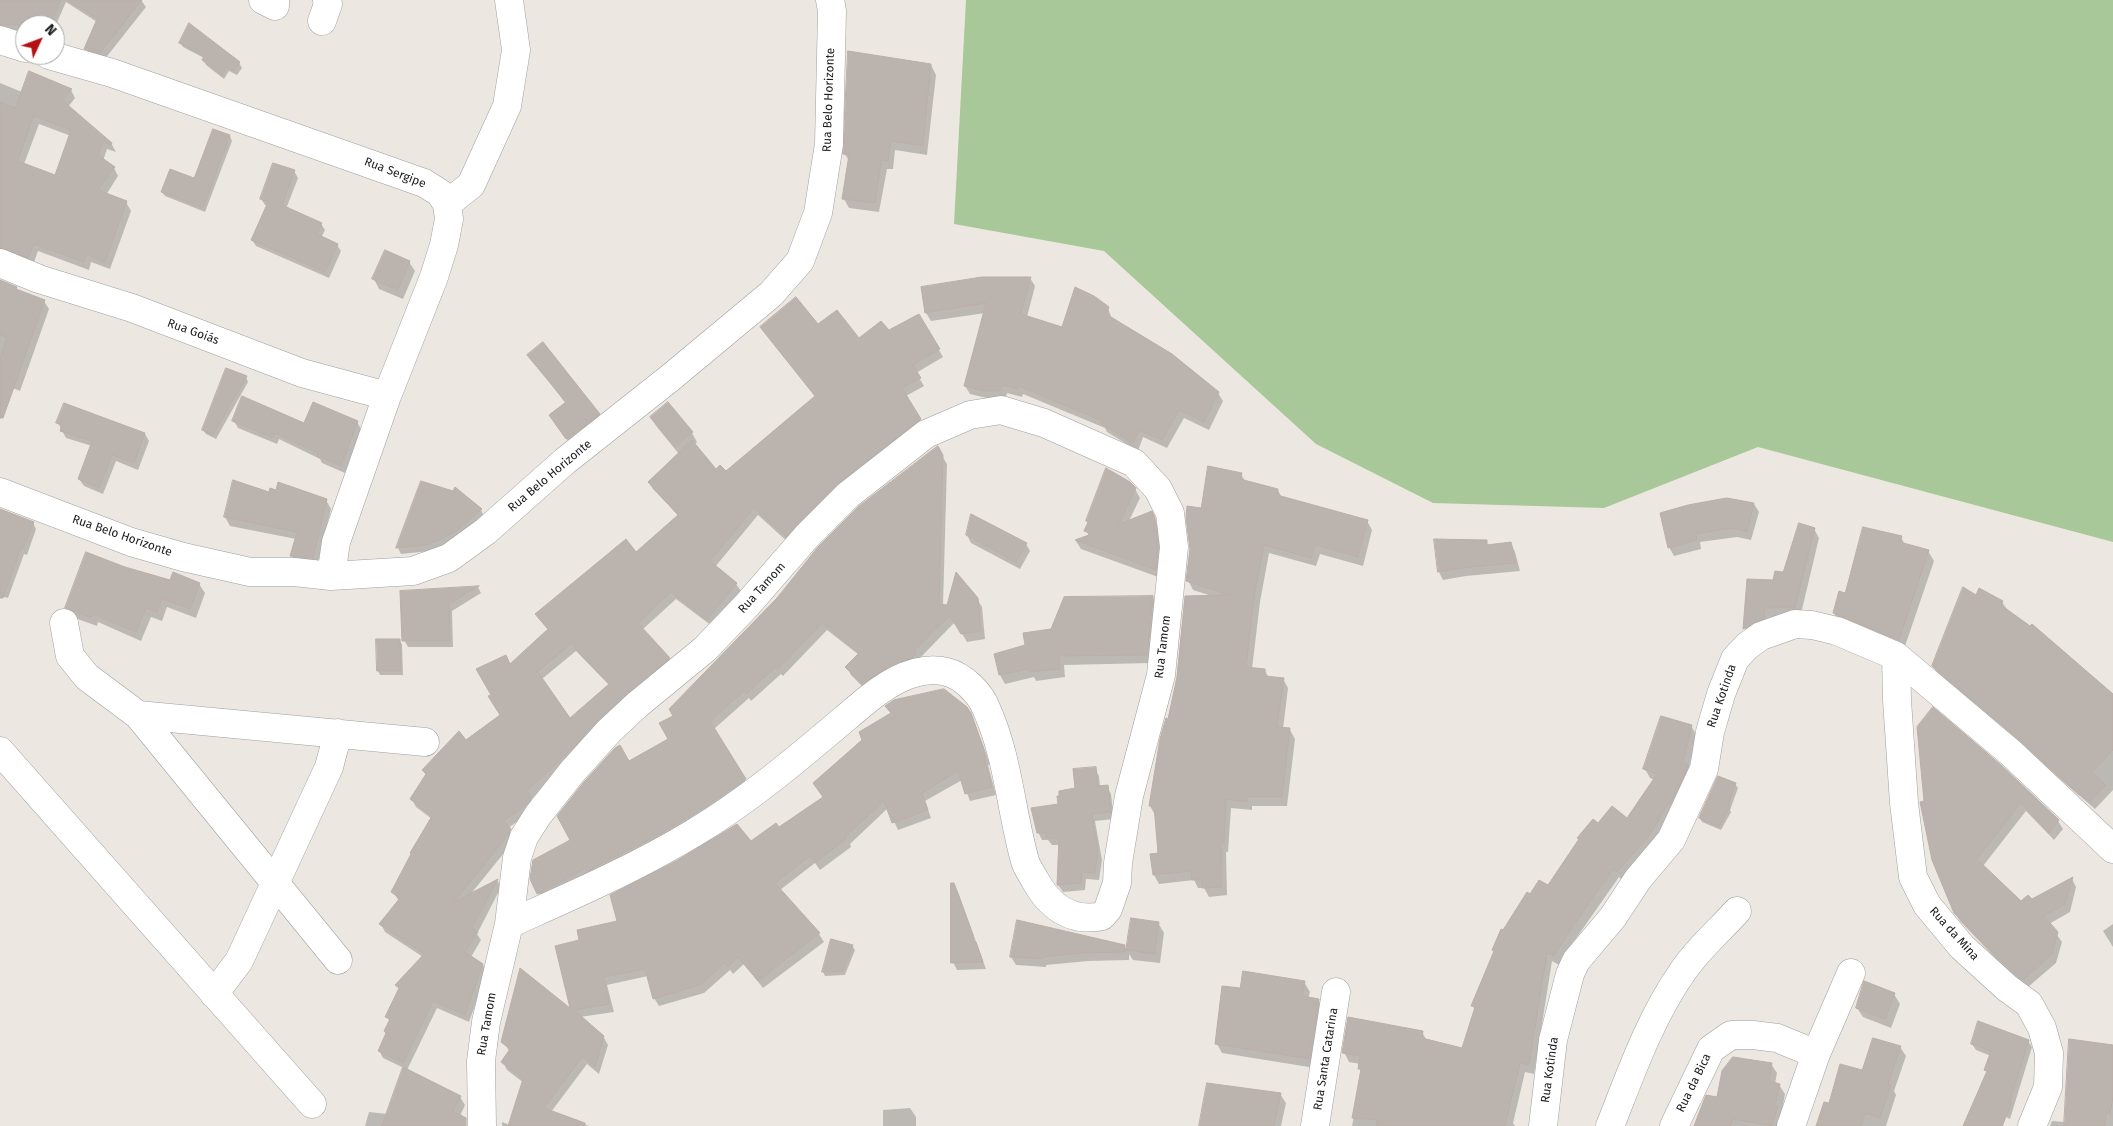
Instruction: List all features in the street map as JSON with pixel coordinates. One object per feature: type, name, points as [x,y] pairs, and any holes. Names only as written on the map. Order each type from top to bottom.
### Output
[{"type":"street","points":[[263,0],[275,6],[275,0]]},
{"type":"street","points":[[331,576],[336,542],[387,396],[436,269],[449,220],[447,204],[471,185],[507,106],[516,50],[508,0]]},
{"type":"street","name":"Rua Belo Horizonte","points":[[0,492],[131,542],[183,557],[250,572],[294,572],[331,576],[413,571],[448,558],[486,531],[565,461],[771,294],[800,261],[818,213],[829,144],[832,11],[830,0]]},
{"type":"street","points":[[0,40],[15,45]]},
{"type":"street","name":"Rua Sergipe","points":[[65,59],[112,73],[424,183],[440,193],[447,204]]},
{"type":"street","name":"Rua Goiás","points":[[0,262],[39,279],[132,308],[302,373],[387,396]]},
{"type":"street","name":"Rua Tamom","points":[[482,1126],[481,1061],[486,1022],[509,924],[517,858],[524,837],[538,815],[572,772],[609,731],[711,642],[747,605],[807,536],[848,495],[926,434],[970,415],[1001,410],[1044,423],[1134,463],[1158,489],[1170,513],[1174,547],[1161,675],[1129,796],[1118,863],[1117,884],[1108,909],[1102,916],[1080,918],[1067,915],[1060,911],[1038,886],[1026,863],[998,742],[986,706],[970,685],[948,672],[924,670],[898,679],[868,699],[755,793],[692,834],[628,868],[509,924]]},
{"type":"street","points":[[64,623],[70,656],[87,677],[138,715],[338,960]]},
{"type":"street","name":"Rua Kotinda","points":[[1543,1126],[1553,1040],[1570,974],[1576,961],[1613,917],[1638,879],[1671,840],[1704,769],[1710,732],[1721,694],[1736,659],[1747,646],[1761,636],[1795,624],[1812,625],[1837,631],[1896,656],[2011,753],[2113,849]]},
{"type":"street","name":"Rua da Mina","points":[[1896,656],[1904,803],[1913,877],[1927,905],[1962,947],[2006,988],[2029,1004],[2042,1028],[2049,1053],[2048,1087],[2032,1126]]},
{"type":"street","points":[[138,715],[425,742]]},
{"type":"street","points":[[214,994],[239,962],[329,767],[338,733]]},
{"type":"street","points":[[0,751],[312,1104]]},
{"type":"street","points":[[1610,1126],[1640,1050],[1662,1002],[1684,968],[1738,911]]},
{"type":"street","points":[[1792,1126],[1816,1054],[1851,973]]},
{"type":"street","name":"Rua Santa Catarina","points":[[1315,1126],[1336,992]]},
{"type":"street","name":"Rua da Bica","points":[[1674,1126],[1711,1049],[1731,1035],[1777,1038],[1816,1054]]},
{"type":"green space","points":[[966,0],[2113,0],[2113,542],[1758,447],[1604,508],[1433,503],[1316,444],[1104,251],[954,224]]},
{"type":"building","points":[[0,0],[61,0],[54,15],[15,15],[15,25],[0,25]]},
{"type":"building","points":[[68,0],[142,0],[100,53],[84,49],[97,19]]},
{"type":"building","points":[[189,23],[240,62],[234,71],[226,67],[222,76],[202,60],[204,56],[179,43]]},
{"type":"building","points":[[848,51],[931,64],[923,146],[891,141],[888,161],[882,160],[875,203],[842,199],[849,155],[843,154]]},
{"type":"building","points":[[29,71],[72,89],[62,100],[112,143],[111,145],[103,142],[98,155],[115,167],[98,190],[127,201],[105,262],[87,255],[84,262],[34,244],[28,258],[0,248],[0,102],[15,108]],"holes":[[[34,116],[71,130],[55,175],[18,161]]]},
{"type":"building","points":[[213,129],[230,135],[203,208],[161,192],[170,169],[194,178]]},
{"type":"building","points":[[273,163],[295,170],[282,205],[322,223],[317,234],[338,244],[325,272],[251,240],[268,202],[260,199]]},
{"type":"building","points":[[385,250],[410,261],[398,290],[372,279]]},
{"type":"building","points":[[982,277],[1031,277],[1021,314],[1062,327],[1075,287],[1094,296],[1109,307],[1106,314],[1172,354],[1219,392],[1204,422],[1179,410],[1162,440],[1139,430],[1133,443],[1101,424],[1102,421],[1019,386],[1018,389],[1002,385],[1000,391],[985,391],[964,386],[986,303],[925,313],[921,287]]},
{"type":"building","points":[[0,280],[17,287],[16,289],[45,300],[3,418],[0,418],[0,358],[7,337],[0,335]]},
{"type":"building","points":[[796,297],[818,324],[837,310],[859,338],[881,321],[889,330],[919,314],[940,349],[913,365],[921,378],[902,388],[921,419],[838,483],[786,537],[754,508],[710,561],[737,583],[707,620],[671,592],[638,623],[670,658],[598,720],[574,747],[527,791],[532,798],[526,805],[504,821],[511,829],[508,835],[454,902],[498,879],[472,928],[478,932],[465,952],[483,964],[465,1015],[433,1001],[403,1063],[378,1051],[390,1019],[385,1017],[399,988],[395,985],[424,954],[379,924],[400,898],[391,892],[410,853],[432,816],[410,799],[426,774],[422,770],[459,731],[466,740],[500,715],[488,696],[491,695],[476,669],[506,655],[510,664],[548,629],[535,614],[626,539],[636,552],[678,515],[648,482],[692,440],[716,469],[720,465],[726,471],[815,396],[760,327]],"holes":[[[571,644],[609,684],[570,718],[538,672]]]},
{"type":"building","points":[[543,342],[600,414],[566,439],[549,415],[566,402],[527,355]]},
{"type":"building","points":[[226,368],[247,376],[213,435],[202,430]]},
{"type":"building","points":[[242,396],[304,423],[313,402],[358,421],[341,466],[317,456],[318,453],[275,433],[273,438],[232,421]]},
{"type":"building","points":[[668,402],[693,432],[675,447],[650,417]]},
{"type":"building","points":[[64,403],[145,433],[134,463],[112,455],[99,488],[78,479],[92,441],[60,431],[62,425],[56,423]]},
{"type":"building","points":[[938,446],[943,455],[939,604],[947,605],[956,572],[978,598],[981,631],[961,634],[950,616],[931,633],[914,652],[916,654],[912,658],[889,666],[862,684],[845,667],[859,653],[822,623],[778,669],[776,667],[746,694],[744,691],[710,721],[746,779],[662,833],[587,871],[586,868],[537,894],[530,879],[533,860],[570,840],[557,816],[584,782],[620,745],[629,761],[668,739],[659,723],[673,716],[669,709],[777,598],[818,547],[858,507]]},
{"type":"building","points":[[1208,466],[1242,473],[1240,479],[1278,489],[1277,495],[1368,520],[1358,557],[1315,545],[1311,558],[1264,545],[1255,592],[1246,667],[1265,669],[1265,676],[1284,678],[1277,727],[1290,728],[1282,797],[1247,797],[1247,802],[1226,799],[1224,843],[1221,843],[1222,887],[1202,888],[1201,879],[1192,880],[1191,871],[1153,875],[1150,854],[1158,853],[1154,806],[1149,806],[1160,739],[1166,718],[1168,719],[1177,677],[1185,596],[1229,595],[1186,581],[1190,549],[1186,518],[1187,506],[1201,508]]},
{"type":"building","points":[[1106,468],[1130,482],[1136,488],[1119,524],[1152,511],[1155,518],[1158,547],[1156,570],[1075,540],[1090,533],[1084,531],[1088,522],[1086,521]]},
{"type":"building","points":[[233,480],[269,492],[270,488],[276,490],[278,482],[327,499],[313,558],[290,556],[297,532],[224,517]]},
{"type":"building","points":[[421,481],[453,491],[455,487],[482,509],[455,532],[437,541],[426,545],[396,548]]},
{"type":"building","points":[[1727,498],[1754,503],[1747,532],[1732,528],[1696,534],[1697,540],[1668,548],[1660,513],[1688,505]]},
{"type":"building","points":[[0,509],[34,522],[23,549],[21,548],[3,598],[0,598]]},
{"type":"building","points":[[971,514],[1027,543],[1016,562],[966,535]]},
{"type":"building","points":[[1799,523],[1815,528],[1795,608],[1765,608],[1764,619],[1743,629],[1747,579],[1773,580],[1775,571],[1783,572]]},
{"type":"building","points":[[1863,527],[1902,536],[1900,542],[1929,550],[1899,640],[1833,613],[1839,591],[1845,593]]},
{"type":"building","points":[[1434,539],[1487,540],[1487,545],[1511,542],[1516,563],[1438,572]]},
{"type":"building","points":[[86,552],[125,567],[170,580],[173,572],[200,583],[190,609],[162,599],[157,612],[146,608],[136,632],[93,614],[91,618],[65,608]]},
{"type":"building","points":[[479,586],[449,604],[450,641],[402,641],[400,591]]},
{"type":"building","points":[[1963,587],[1976,595],[1979,588],[2003,601],[2001,605],[2030,626],[2032,624],[2113,694],[2113,750],[2092,772],[2106,785],[2090,802],[2079,795],[2021,741],[1932,666]]},
{"type":"building","points":[[1153,596],[1147,655],[1059,656],[1060,669],[1030,672],[1029,669],[999,675],[994,654],[1025,645],[1023,633],[1051,629],[1064,597]]},
{"type":"building","points":[[376,639],[400,639],[401,671],[377,671]]},
{"type":"building","points":[[944,689],[967,707],[971,713],[986,756],[984,757],[992,787],[965,794],[958,771],[922,793],[928,810],[892,823],[884,801],[846,836],[847,838],[815,863],[810,856],[775,883],[820,933],[758,981],[738,957],[728,967],[725,963],[700,985],[653,999],[645,969],[604,977],[610,1004],[574,1010],[604,1036],[595,1067],[582,1057],[544,1108],[585,1123],[585,1126],[508,1126],[523,1079],[501,1062],[510,1049],[501,1042],[520,968],[570,1008],[555,946],[579,940],[577,930],[617,921],[610,895],[678,860],[737,824],[751,841],[776,823],[779,827],[823,797],[813,783],[862,740],[859,732],[891,713],[885,706],[894,700]]},
{"type":"building","points":[[1933,707],[2001,765],[2059,820],[2049,833],[2021,803],[1977,859],[2021,901],[2028,895],[2032,899],[2073,877],[2065,904],[2044,916],[2058,932],[2052,954],[2023,980],[1996,956],[1954,913],[1932,860],[1920,802],[1924,801],[1917,727]]},
{"type":"building","points":[[1661,716],[1692,725],[1683,763],[1689,765],[1670,805],[1668,804],[1649,836],[1617,872],[1613,869],[1554,956],[1547,953],[1529,1065],[1520,1063],[1505,1126],[1376,1126],[1377,1120],[1352,1118],[1361,1069],[1358,1069],[1360,1056],[1342,1053],[1348,1017],[1423,1031],[1422,1038],[1462,1048],[1475,1007],[1471,1006],[1501,929],[1503,930],[1527,892],[1530,894],[1539,880],[1548,885],[1579,839],[1577,838],[1593,819],[1598,823],[1612,806],[1627,818],[1657,774],[1643,769]]},
{"type":"building","points":[[1096,767],[1098,786],[1108,785],[1111,812],[1092,814],[1098,851],[1095,873],[1082,872],[1081,883],[1057,885],[1059,838],[1046,838],[1046,833],[1037,833],[1031,808],[1058,804],[1057,796],[1059,796],[1059,791],[1075,788],[1073,769]]},
{"type":"building","points":[[1718,776],[1736,783],[1728,806],[1730,807],[1719,827],[1699,818]]},
{"type":"building","points":[[951,883],[954,883],[973,935],[973,942],[976,942],[983,962],[951,963]]},
{"type":"building","points":[[1131,918],[1159,922],[1155,954],[1126,950]]},
{"type":"building","points":[[1017,920],[1125,945],[1124,952],[1082,953],[1042,957],[1042,959],[1010,957]]},
{"type":"building","points":[[831,939],[853,945],[843,971],[822,972]]},
{"type":"building","points":[[1243,971],[1305,981],[1302,996],[1319,999],[1310,1059],[1215,1044],[1222,986],[1240,988]]},
{"type":"building","points":[[1864,981],[1895,993],[1885,1019],[1856,1008]]},
{"type":"building","points":[[1978,1021],[2029,1040],[2010,1101],[2012,1102],[2002,1126],[1963,1126],[1987,1071],[1984,1070],[1991,1051],[1971,1044]]},
{"type":"building","points":[[1873,1038],[1901,1046],[1888,1084],[1891,1085],[1880,1118],[1865,1113],[1861,1126],[1816,1126],[1824,1102],[1829,1103],[1840,1064],[1862,1070]]},
{"type":"building","points":[[2069,1039],[2113,1045],[2113,1097],[2110,1114],[2106,1113],[2105,1126],[2064,1126]]},
{"type":"building","points":[[1733,1057],[1772,1063],[1769,1081],[1780,1084],[1775,1106],[1778,1106],[1772,1126],[1733,1119],[1730,1126],[1694,1126],[1706,1095],[1717,1097],[1722,1071]]},
{"type":"building","points":[[403,1067],[461,1096],[453,1111],[466,1118],[466,1126],[382,1126]]},
{"type":"building","points":[[1207,1083],[1281,1093],[1274,1126],[1199,1126]]}]
